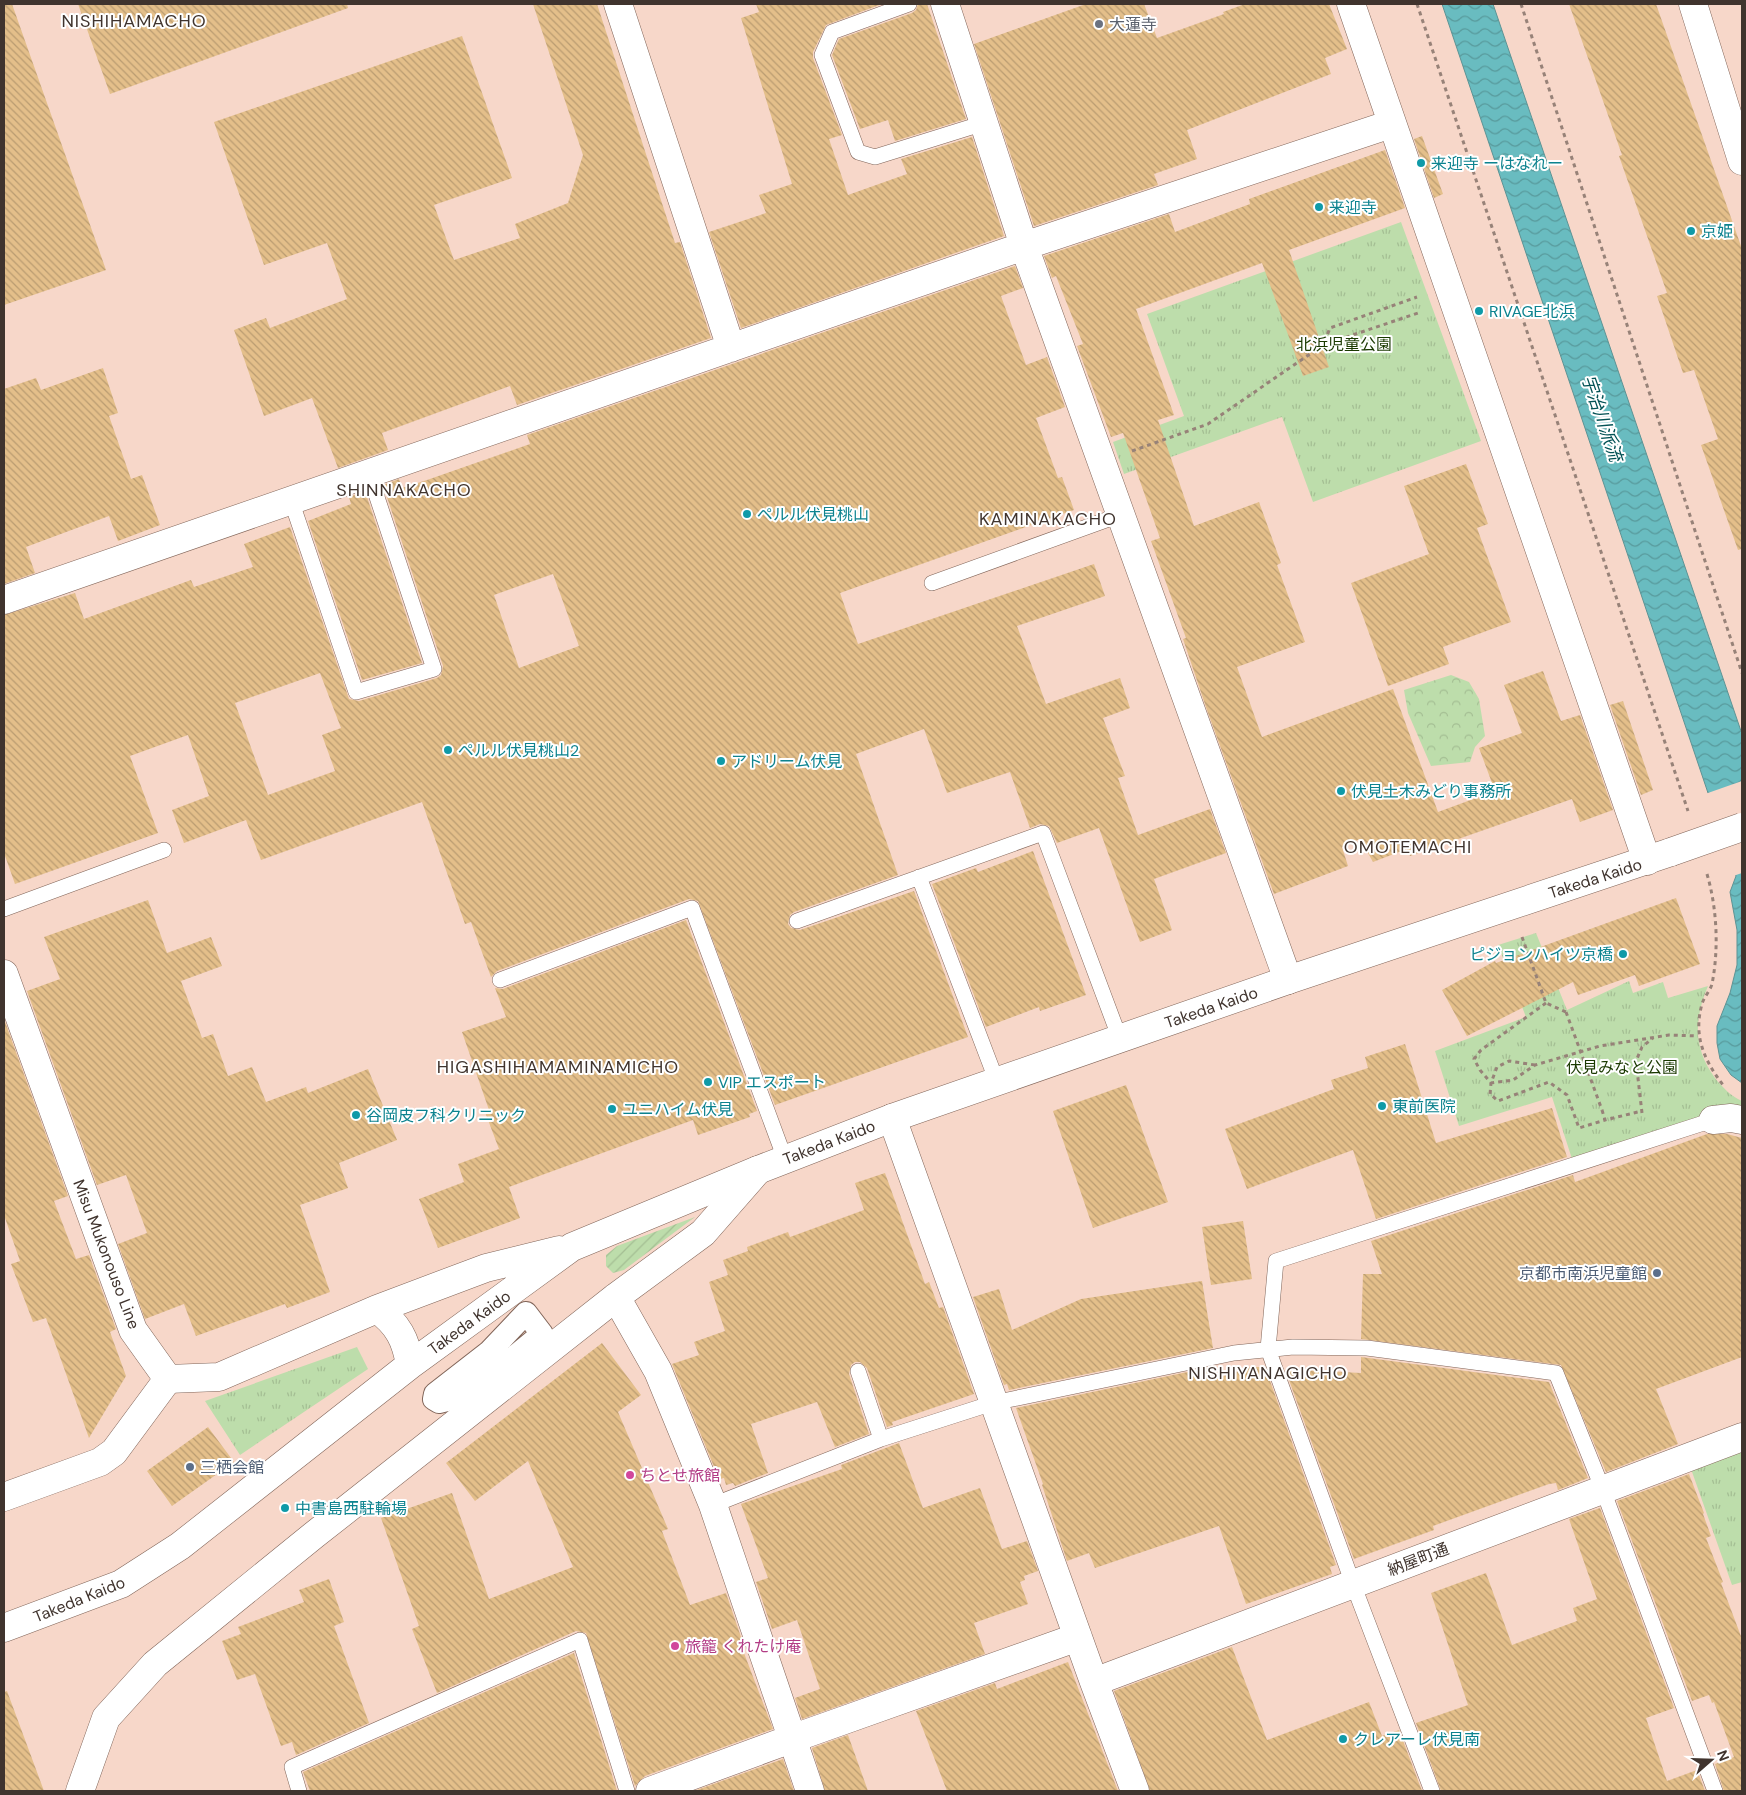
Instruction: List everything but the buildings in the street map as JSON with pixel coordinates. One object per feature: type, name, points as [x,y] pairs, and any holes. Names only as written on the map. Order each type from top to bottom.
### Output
[{"type":"street","points":[[618,4],[731,348]]},
{"type":"street","points":[[945,4],[1024,246],[1288,980]]},
{"type":"street","points":[[1351,4],[1452,301],[1659,856]]},
{"type":"street","points":[[1693,4],[1742,161]]},
{"type":"street","points":[[4,600],[1024,246],[1391,124]]},
{"type":"street","name":"Takeda Kaido","points":[[4,1628],[121,1584],[180,1546],[410,1365],[572,1247],[785,1159],[892,1118],[1288,980],[1742,827]]},
{"type":"street","name":"Misu Mukonouso Line","points":[[4,974],[133,1330],[168,1379]]},
{"type":"street","points":[[892,1118],[993,1403],[1135,1791]]},
{"type":"street","points":[[1713,1120],[1731,1118],[1742,1120]]},
{"type":"street","points":[[80,1791],[106,1718],[155,1664],[616,1296],[703,1233],[758,1170]]},
{"type":"street","points":[[4,1498],[100,1462],[114,1452],[168,1379],[219,1377],[377,1309],[486,1268],[572,1247]]},
{"type":"street","points":[[616,1296],[658,1371],[713,1506],[810,1791]]},
{"type":"street","points":[[377,1309],[392,1319],[401,1333],[408,1348],[410,1365]]},
{"type":"street","points":[[526,1313],[542,1334],[513,1358],[498,1362],[447,1400],[439,1402],[434,1399],[435,1394],[489,1352],[526,1313]]},
{"type":"street","name":"納屋町通","points":[[1094,1682],[1742,1437]]},
{"type":"street","points":[[650,1791],[791,1738],[1078,1637]]},
{"type":"lane","points":[[909,4],[832,32],[822,55],[858,152],[874,158],[984,123]]},
{"type":"lane","points":[[291,500],[356,692],[434,669],[369,473]]},
{"type":"lane","points":[[932,583],[1120,515]]},
{"type":"lane","points":[[797,921],[1043,833],[1120,1039]]},
{"type":"lane","points":[[4,909],[164,850]]},
{"type":"lane","points":[[920,877],[997,1082]]},
{"type":"lane","points":[[500,980],[692,908],[785,1159]]},
{"type":"lane","points":[[1432,1791],[1353,1584],[1268,1348],[1276,1261],[1713,1120]]},
{"type":"lane","points":[[713,1506],[881,1439],[993,1403],[1268,1348],[1317,1346],[1367,1348],[1556,1373],[1603,1490],[1716,1791]]},
{"type":"lane","points":[[858,1371],[881,1439]]},
{"type":"lane","points":[[299,1791],[292,1767],[580,1640],[627,1791]]},
{"type":"path","points":[[1417,4],[1689,814]]},
{"type":"path","points":[[1521,4],[1742,673]]},
{"type":"path","points":[[1323,345],[1330,328],[1418,297]]},
{"type":"path","points":[[1101,462],[1208,424],[1323,345],[1452,301]]},
{"type":"path","points":[[1706,869],[1711,887],[1716,944],[1712,986],[1702,1004],[1698,1036],[1702,1051],[1712,1072],[1724,1087]]},
{"type":"path","points":[[1511,906],[1546,1003],[1566,1012],[1605,1120]]},
{"type":"path","points":[[1491,1082],[1480,1070],[1474,1059],[1488,1045],[1546,1003]]},
{"type":"path","points":[[1491,1082],[1513,1080],[1535,1065],[1600,1046],[1669,1034],[1698,1036]]},
{"type":"path","points":[[1535,1065],[1509,1060],[1497,1067],[1491,1082],[1490,1094],[1498,1101],[1549,1082],[1567,1095],[1579,1128],[1642,1111],[1636,1061],[1642,1048],[1653,1038]]},
{"type":"green space","name":"北浜児童公園","points":[[1401,222],[1481,441],[1313,502],[1282,417],[1124,474],[1113,442],[1184,416],[1147,314]]},
{"type":"green space","points":[[1451,675],[1469,682],[1479,699],[1485,736],[1475,747],[1470,762],[1431,766],[1408,713],[1404,690]]},
{"type":"green space","name":"伏見みなと公園","points":[[1536,933],[1567,1010],[1629,981],[1633,993],[1663,982],[1668,998],[1708,986],[1703,998],[1698,1022],[1699,1044],[1708,1067],[1715,1078],[1734,1097],[1742,1101],[1742,1107],[1573,1162],[1552,1097],[1459,1126],[1435,1051],[1526,1017],[1498,945]]},
{"type":"green space","points":[[695,1217],[624,1270],[613,1273],[606,1266],[606,1255],[617,1246]]},
{"type":"green space","points":[[357,1347],[368,1369],[240,1455],[205,1401]]},
{"type":"green space","points":[[1742,1451],[1742,1582],[1732,1585],[1691,1469]]},
{"type":"water","name":"宇治川派流","points":[[1442,4],[1493,4],[1742,734],[1742,1083],[1731,1075],[1720,1059],[1717,1043],[1717,1026],[1730,993],[1737,965],[1737,930],[1730,892],[1736,876]]},
{"type":"pier","points":[[1742,781],[1742,873],[1733,876],[1705,794]]},
{"type":"place","name":"大蓮寺","points":[[1099,24]]},
{"type":"place","name":"来迎寺 ーはなれー","points":[[1421,163]]},
{"type":"place","name":"来迎寺","points":[[1319,207]]},
{"type":"place","name":"京姫","points":[[1691,231]]},
{"type":"place","name":"RIVAGE北浜","points":[[1479,311]]},
{"type":"place","name":"ペルル伏見桃山","points":[[747,514]]},
{"type":"place","name":"ペルル伏見桃山2","points":[[448,750]]},
{"type":"place","name":"アドリーム伏見","points":[[721,761]]},
{"type":"place","name":"伏見土木みどり事務所","points":[[1341,791]]},
{"type":"place","name":"ピジョンハイツ京橋","points":[[1623,954]]},
{"type":"place","name":"VIP エスポート","points":[[708,1082]]},
{"type":"place","name":"東前医院","points":[[1382,1106]]},
{"type":"place","name":"ユニハイム伏見","points":[[612,1109]]},
{"type":"place","name":"谷岡皮フ科クリニック","points":[[356,1115]]},
{"type":"place","name":"京都市南浜児童館","points":[[1657,1273]]},
{"type":"place","name":"三栖会館","points":[[190,1467]]},
{"type":"place","name":"ちとせ旅館","points":[[630,1475]]},
{"type":"place","name":"中書島西駐輪場","points":[[285,1508]]},
{"type":"place","name":"旅籠 くれたけ庵","points":[[675,1646]]},
{"type":"place","name":"クレアーレ伏見南","points":[[1343,1739]]},
{"type":"district","name":"NISHIHAMACHO","points":[[134,21]]},
{"type":"district","name":"SHINNAKACHO","points":[[404,490]]},
{"type":"district","name":"KAMINAKACHO","points":[[1048,519]]},
{"type":"district","name":"OMOTEMACHI","points":[[1408,847]]},
{"type":"district","name":"HIGASHIHAMAMINAMICHO","points":[[558,1067]]},
{"type":"district","name":"NISHIYANAGICHO","points":[[1268,1373]]}]
